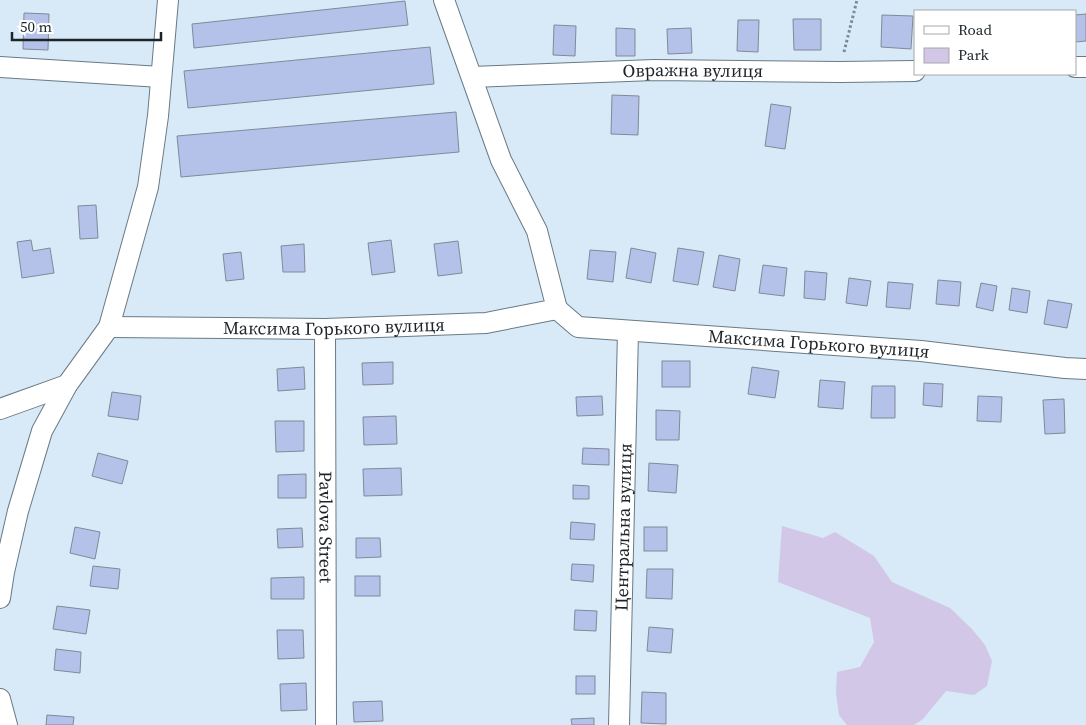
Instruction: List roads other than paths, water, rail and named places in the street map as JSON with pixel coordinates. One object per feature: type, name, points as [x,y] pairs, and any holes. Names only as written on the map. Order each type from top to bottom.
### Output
[{"type":"street","points":[[0,598],[18,511],[42,432],[67,385],[109,327],[148,186],[158,116],[168,0]]},
{"type":"street","points":[[444,0],[502,160],[538,231],[557,309]]},
{"type":"street","points":[[0,67],[161,77]]},
{"type":"street","name":"Овражна вулиця","points":[[472,77],[654,70],[914,71]]},
{"type":"street","name":"Максима Горького вулиця","points":[[109,327],[325,329],[486,322],[557,309],[578,327],[921,351],[1086,369]]},
{"type":"street","name":"Pavlova Street","points":[[325,329],[326,725]]},
{"type":"street","name":"Центральна вулиця","points":[[619,725],[628,331]]},
{"type":"street","points":[[0,409],[67,385]]},
{"type":"street","points":[[0,699],[7,725]]}]
